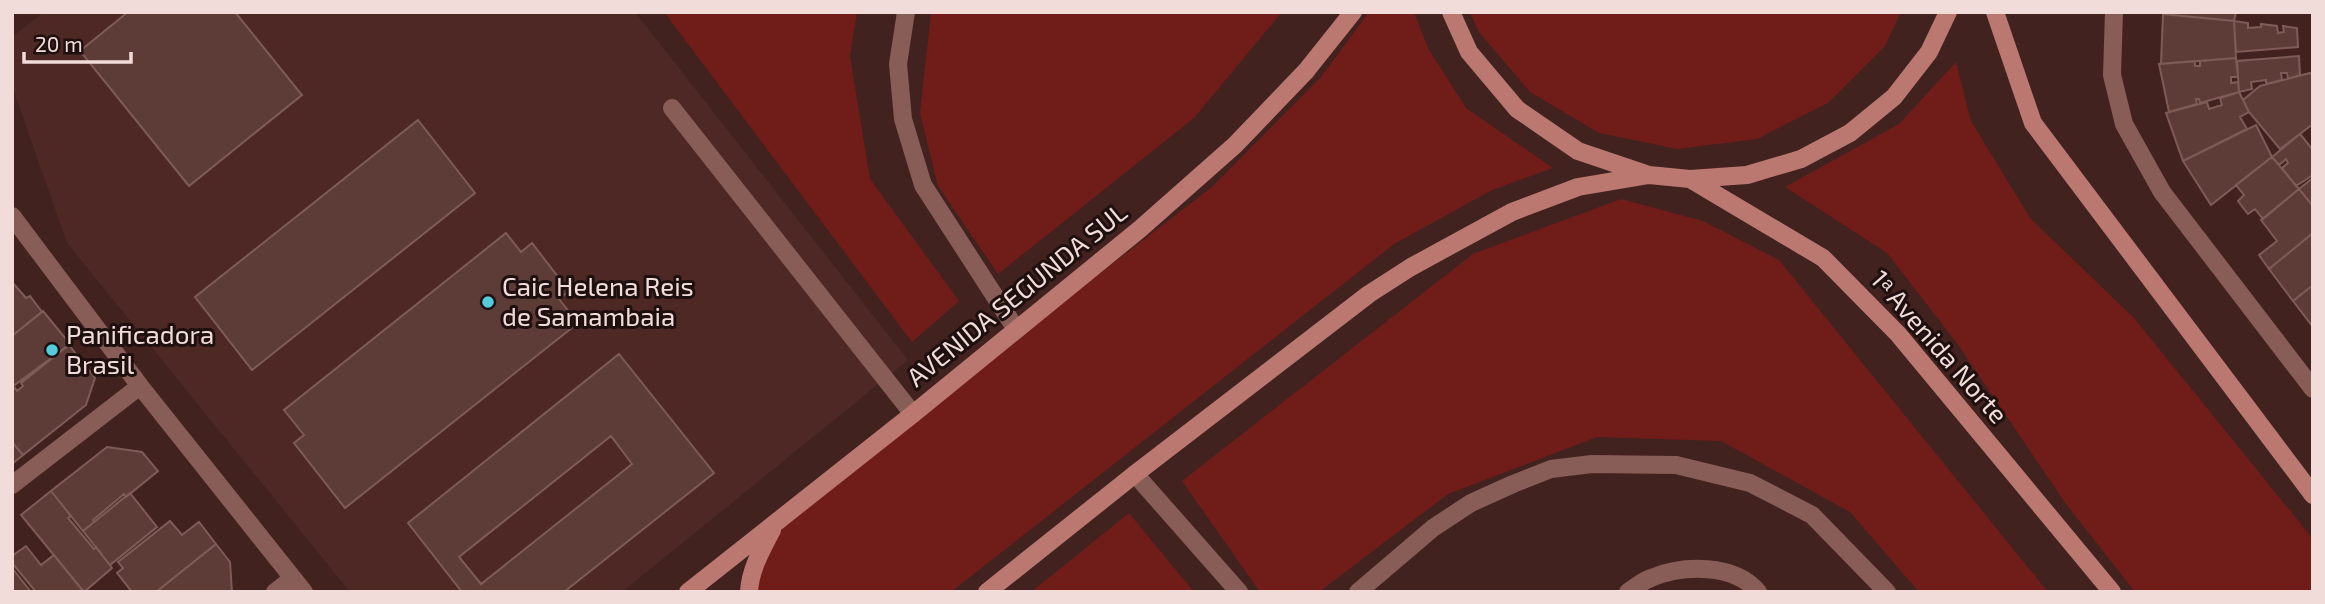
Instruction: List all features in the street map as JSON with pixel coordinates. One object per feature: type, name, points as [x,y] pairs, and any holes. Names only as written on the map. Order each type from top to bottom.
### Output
[{"type":"main road","name":"AVENIDA SEGUNDA SUL","points":[[688,592],[913,414],[1140,229],[1235,145],[1306,71],[1353,12]]},
{"type":"main road","points":[[1451,12],[1469,51],[1517,109],[1578,151],[1649,175],[1690,179],[1747,175],[1801,159],[1850,133],[1894,97],[1929,52],[1948,12]]},
{"type":"main road","points":[[1995,12],[2033,123],[2313,495]]},
{"type":"main road","points":[[987,592],[1369,294],[1411,267],[1512,212],[1578,187],[1649,175]]},
{"type":"main road","name":"1ᵃ Avenida Norte","points":[[1690,179],[1823,258],[1898,334],[2112,592]]},
{"type":"main road","points":[[749,592],[759,555],[775,524]]},
{"type":"street","points":[[906,12],[898,64],[902,119],[923,185],[1016,329]]},
{"type":"street","points":[[2114,12],[2112,75],[2124,124],[2162,192],[2313,389]]},
{"type":"street","points":[[672,108],[913,414]]},
{"type":"street","points":[[12,216],[140,386],[299,585],[275,592]]},
{"type":"street","points":[[12,485],[140,386]]},
{"type":"street","points":[[1358,592],[1433,528],[1471,503],[1551,469],[1592,464],[1676,465],[1750,483],[1812,515],[1886,592]]},
{"type":"street","points":[[1135,474],[1239,592]]},
{"type":"street","points":[[1628,592],[1650,578],[1686,569],[1716,570],[1750,582],[1758,592]]},
{"type":"shaded area","name":"Caic Helena Reis de Samambaia","points":[[44,12],[635,12],[908,360],[622,592],[350,592],[67,243],[12,86],[12,37]]},
{"type":"shaded area","points":[[664,12],[857,12],[850,56],[870,179],[959,301],[912,342]]},
{"type":"shaded area","points":[[931,12],[1282,12],[1194,118],[998,274],[938,186],[920,113]]},
{"type":"shaded area","points":[[1369,12],[1414,12],[1428,48],[1466,108],[1553,168],[1492,190],[1394,244],[951,592],[748,592],[753,548],[959,382],[1212,187],[1321,77]]},
{"type":"shaded area","points":[[1470,12],[1901,12],[1885,46],[1828,103],[1757,139],[1677,149],[1599,133],[1530,92],[1478,31]]},
{"type":"shaded area","points":[[1956,62],[1971,121],[2030,218],[2134,318],[2313,539],[2313,592],[2135,592],[2066,504],[1956,342],[1887,253],[1785,187],[1899,124]]},
{"type":"shaded area","points":[[1621,199],[1703,221],[1779,260],[2048,592],[1919,592],[1850,512],[1721,441],[1597,437],[1448,494],[1319,592],[1260,592],[1182,481],[1473,254]]},
{"type":"shaded area","points":[[1129,513],[1194,592],[1031,592]]},
{"type":"building","points":[[128,12],[235,12],[302,95],[189,186],[80,51]]},
{"type":"building","points":[[2163,12],[2236,12],[2234,21]]},
{"type":"building","points":[[2163,14],[2234,21],[2236,58],[2161,64]]},
{"type":"building","points":[[2234,21],[2248,23],[2248,28],[2261,27],[2261,24],[2277,26],[2278,33],[2284,32],[2283,26],[2297,28],[2298,47],[2236,52]]},
{"type":"building","points":[[2299,56],[2300,75],[2288,79],[2287,73],[2281,73],[2282,80],[2266,84],[2266,80],[2251,82],[2252,89],[2239,92],[2237,61]]},
{"type":"building","points":[[2236,58],[2238,77],[2231,77],[2231,83],[2238,82],[2239,92],[2200,103],[2199,99],[2196,99],[2197,104],[2169,112],[2159,64],[2195,61],[2195,66],[2200,66],[2200,61]]},
{"type":"building","points":[[2310,73],[2313,77],[2313,124],[2280,149],[2249,112],[2243,100],[2260,86]]},
{"type":"building","points":[[2239,92],[2249,112],[2240,117],[2247,129],[2183,161],[2166,113],[2207,102],[2209,109],[2222,105],[2220,98]]},
{"type":"building","points":[[418,120],[475,193],[252,370],[195,297]]},
{"type":"building","points":[[2256,125],[2272,157],[2211,205],[2183,161]]},
{"type":"building","points":[[2300,134],[2313,150],[2313,175],[2296,186],[2282,168],[2288,163],[2286,159],[2279,165],[2272,157]]},
{"type":"building","points":[[2272,157],[2299,189],[2263,219],[2255,209],[2248,214],[2238,201],[2244,195],[2236,185]]},
{"type":"building","points":[[2313,178],[2313,206],[2299,189]]},
{"type":"building","points":[[2299,189],[2313,206],[2313,233],[2269,269],[2259,255],[2277,241],[2261,220]]},
{"type":"building","points":[[506,233],[521,252],[532,243],[569,291],[559,299],[578,323],[345,508],[294,443],[304,435],[284,410]]},
{"type":"building","points":[[2313,233],[2313,285],[2293,301],[2269,269]]},
{"type":"building","points":[[12,282],[26,298],[30,296],[42,312],[12,336]]},
{"type":"building","points":[[2313,285],[2313,327],[2293,301]]},
{"type":"building","points":[[43,311],[70,344],[12,387],[12,336]]},
{"type":"building","points":[[69,345],[95,378],[86,405],[23,455],[12,442],[12,390],[15,388],[17,391],[23,386],[21,383]]},
{"type":"building","points":[[619,354],[714,473],[564,592],[462,592],[408,523]],"holes":[[[611,436],[632,464],[481,584],[459,557]]]},
{"type":"building","points":[[12,442],[23,455],[12,464]]},
{"type":"building","points":[[107,447],[142,452],[158,471],[126,497],[124,494],[83,531],[51,491]]},
{"type":"building","points":[[51,491],[71,516],[68,518],[112,568],[84,592],[21,515]]},
{"type":"building","points":[[130,493],[157,527],[110,565],[83,531]]},
{"type":"building","points":[[170,521],[182,535],[199,522],[216,544],[156,592],[132,592],[117,573],[123,568],[118,562]]},
{"type":"building","points":[[216,544],[230,562],[232,592],[156,592]]},
{"type":"building","points":[[26,546],[41,565],[54,555],[83,591],[36,592],[12,563],[12,556]]},
{"type":"building","points":[[12,568],[31,592],[12,592]]},
{"type":"place","name":"Caic Helena Reis de Samambaia","points":[[488,302]]},
{"type":"place","name":"Panificadora Brasil","points":[[52,350]]}]
